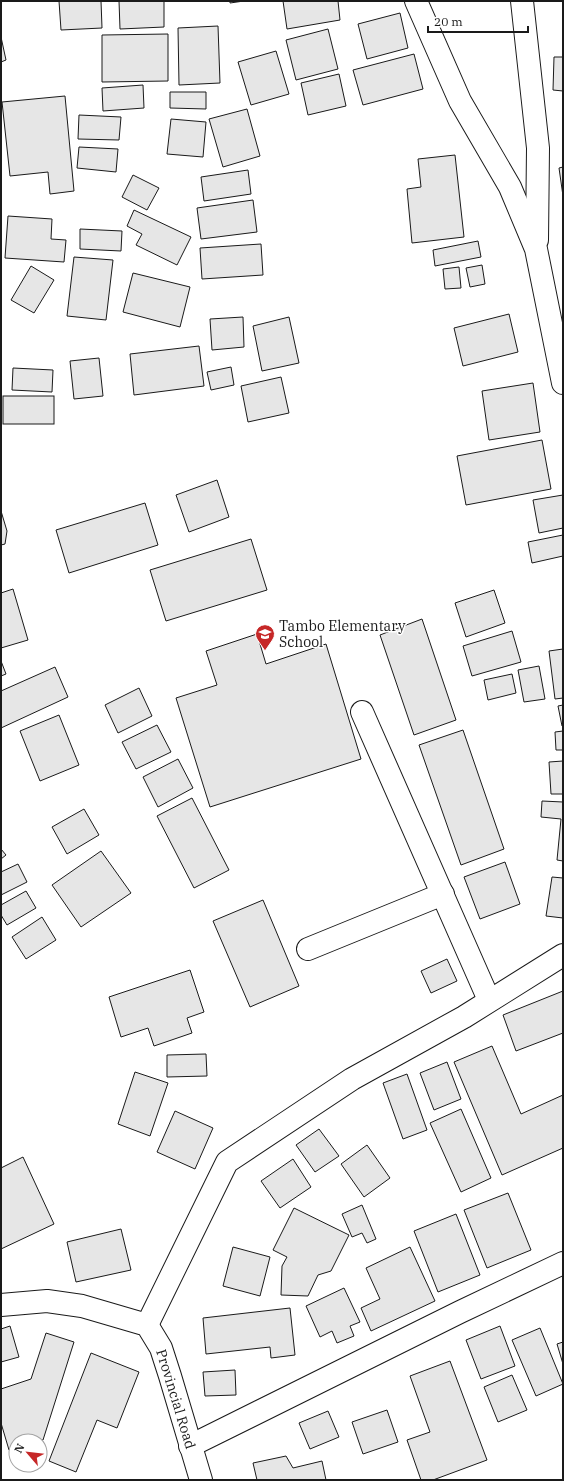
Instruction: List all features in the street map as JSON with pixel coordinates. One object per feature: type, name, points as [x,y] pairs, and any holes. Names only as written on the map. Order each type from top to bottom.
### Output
[{"type":"street","points":[[416,1],[460,101],[510,187],[536,249],[563,383]]},
{"type":"street","points":[[522,1],[538,148],[536,249]]},
{"type":"street","points":[[362,712],[489,1000]]},
{"type":"street","points":[[308,949],[443,894]]},
{"type":"street","points":[[1,1305],[47,1301],[82,1306],[147,1325],[227,1162],[352,1079],[464,1017],[563,955]]},
{"type":"street","points":[[190,1446],[563,1263]]},
{"type":"street","name":"Provincial Road","points":[[147,1325],[161,1348],[201,1480]]},
{"type":"building","points":[[59,1],[101,1],[102,28],[61,30]]},
{"type":"building","points":[[119,1],[164,1],[164,27],[120,29]]},
{"type":"building","points":[[230,1],[244,1],[230,3]]},
{"type":"building","points":[[283,1],[338,1],[340,20],[287,29]]},
{"type":"building","points":[[400,13],[408,48],[367,59],[358,24]]},
{"type":"building","points":[[218,26],[220,83],[179,85],[178,28]]},
{"type":"building","points":[[328,29],[338,69],[296,80],[286,40]]},
{"type":"building","points":[[168,34],[168,81],[102,82],[102,35]]},
{"type":"building","points":[[1,37],[6,60],[1,62]]},
{"type":"building","points":[[276,51],[289,94],[251,105],[238,62]]},
{"type":"building","points":[[414,54],[423,89],[363,105],[353,70]]},
{"type":"building","points":[[554,57],[563,57],[563,91],[553,90]]},
{"type":"building","points":[[339,74],[346,106],[308,115],[301,83]]},
{"type":"building","points":[[143,85],[144,108],[103,111],[102,88]]},
{"type":"building","points":[[170,92],[206,92],[206,109],[170,108]]},
{"type":"building","points":[[65,96],[74,191],[50,194],[48,172],[10,176],[2,102]]},
{"type":"building","points":[[247,109],[260,156],[223,167],[209,119]]},
{"type":"building","points":[[79,115],[121,117],[119,140],[78,139]]},
{"type":"building","points":[[171,119],[206,122],[203,157],[167,154]]},
{"type":"building","points":[[79,147],[118,149],[116,172],[77,168]]},
{"type":"building","points":[[455,155],[464,237],[412,243],[407,189],[421,187],[418,159]]},
{"type":"building","points":[[563,167],[563,196],[559,168]]},
{"type":"building","points":[[248,170],[251,194],[204,201],[201,177]]},
{"type":"building","points":[[133,175],[159,188],[147,210],[122,197]]},
{"type":"building","points":[[253,200],[257,232],[201,239],[197,208]]},
{"type":"building","points":[[134,210],[191,237],[177,265],[136,245],[142,234],[127,226]]},
{"type":"building","points":[[8,216],[52,219],[51,239],[66,240],[64,262],[5,258]]},
{"type":"building","points":[[80,229],[122,231],[121,251],[80,249]]},
{"type":"building","points":[[478,241],[481,257],[435,266],[433,250]]},
{"type":"building","points":[[261,244],[263,275],[202,279],[200,248]]},
{"type":"building","points":[[74,257],[113,260],[106,320],[67,316]]},
{"type":"building","points":[[482,265],[485,284],[470,287],[466,268]]},
{"type":"building","points":[[31,266],[54,280],[34,313],[11,300]]},
{"type":"building","points":[[459,267],[461,288],[445,289],[443,269]]},
{"type":"building","points":[[133,273],[190,287],[180,327],[123,312]]},
{"type":"building","points":[[509,314],[518,352],[463,366],[454,328]]},
{"type":"building","points":[[243,317],[244,347],[212,350],[210,319]]},
{"type":"building","points":[[289,317],[299,363],[262,371],[253,326]]},
{"type":"building","points":[[199,346],[204,386],[134,395],[130,354]]},
{"type":"building","points":[[99,358],[103,396],[74,399],[70,361]]},
{"type":"building","points":[[231,367],[234,385],[211,390],[207,372]]},
{"type":"building","points":[[13,368],[53,370],[52,392],[12,390]]},
{"type":"building","points":[[281,377],[289,413],[248,422],[241,386]]},
{"type":"building","points":[[533,383],[540,432],[489,440],[482,391]]},
{"type":"building","points":[[3,396],[54,396],[54,424],[3,424]]},
{"type":"building","points":[[542,440],[551,489],[466,505],[457,456]]},
{"type":"building","points":[[217,480],[229,517],[189,532],[176,495]]},
{"type":"building","points":[[563,495],[563,528],[539,533],[533,500]]},
{"type":"building","points":[[145,503],[158,545],[69,573],[56,530]]},
{"type":"building","points":[[1,511],[7,531],[5,544],[1,545]]},
{"type":"building","points":[[563,535],[563,556],[532,563],[528,542]]},
{"type":"building","points":[[251,539],[267,590],[166,621],[150,570]]},
{"type":"building","points":[[13,589],[28,640],[1,648],[1,593]]},
{"type":"building","points":[[494,590],[505,623],[466,637],[455,603]]},
{"type":"building","points":[[422,619],[456,720],[414,735],[380,635]]},
{"type":"building","points":[[512,631],[521,662],[472,676],[463,646]]},
{"type":"building","points":[[257,634],[266,664],[326,644],[361,759],[210,807],[176,698],[217,685],[206,651]]},
{"type":"building","points":[[563,649],[563,698],[555,699],[549,651]]},
{"type":"building","points":[[1,661],[6,674],[1,676]]},
{"type":"building","points":[[539,666],[545,699],[524,702],[518,670]]},
{"type":"building","points":[[55,667],[68,697],[1,728],[1,691]]},
{"type":"building","points":[[512,674],[516,693],[488,700],[484,680]]},
{"type":"building","points":[[139,688],[152,716],[118,733],[105,705]]},
{"type":"building","points":[[563,705],[563,726],[562,726],[558,706]]},
{"type":"building","points":[[59,715],[79,765],[40,781],[20,731]]},
{"type":"building","points":[[157,725],[171,752],[136,769],[122,742]]},
{"type":"building","points":[[463,730],[504,849],[461,865],[419,745]]},
{"type":"building","points":[[563,731],[563,750],[556,750],[555,732]]},
{"type":"building","points":[[178,759],[193,788],[158,807],[143,777]]},
{"type":"building","points":[[563,761],[563,794],[551,794],[549,762]]},
{"type":"building","points":[[192,798],[229,870],[194,888],[157,816]]},
{"type":"building","points":[[542,801],[563,802],[563,861],[557,860],[561,819],[541,817]]},
{"type":"building","points":[[84,809],[99,835],[67,854],[52,827]]},
{"type":"building","points":[[1,849],[6,855],[1,859]]},
{"type":"building","points":[[101,851],[131,893],[81,927],[52,885]]},
{"type":"building","points":[[505,862],[520,904],[480,919],[464,877]]},
{"type":"building","points":[[18,864],[27,882],[1,895],[1,872]]},
{"type":"building","points":[[552,877],[563,878],[563,918],[546,916]]},
{"type":"building","points":[[26,891],[36,908],[7,925],[1,915],[1,905]]},
{"type":"building","points":[[263,900],[299,986],[250,1007],[213,921]]},
{"type":"building","points":[[42,917],[56,940],[26,959],[12,937]]},
{"type":"building","points":[[447,959],[457,981],[431,993],[421,971]]},
{"type":"building","points":[[190,970],[204,1012],[187,1018],[192,1033],[154,1046],[148,1028],[121,1037],[109,997]]},
{"type":"building","points":[[563,991],[563,1033],[516,1051],[503,1015]]},
{"type":"building","points":[[492,1046],[521,1114],[563,1095],[563,1148],[502,1175],[454,1062]]},
{"type":"building","points":[[206,1054],[207,1076],[167,1077],[167,1055]]},
{"type":"building","points":[[447,1062],[461,1099],[434,1110],[420,1073]]},
{"type":"building","points":[[135,1072],[168,1083],[150,1136],[118,1124]]},
{"type":"building","points":[[407,1074],[427,1130],[403,1139],[383,1083]]},
{"type":"building","points":[[461,1109],[491,1178],[461,1192],[430,1123]]},
{"type":"building","points":[[175,1111],[213,1128],[195,1169],[157,1152]]},
{"type":"building","points":[[319,1129],[339,1156],[315,1172],[296,1145]]},
{"type":"building","points":[[367,1145],[390,1178],[364,1197],[341,1164]]},
{"type":"building","points":[[23,1157],[54,1224],[1,1249],[1,1168]]},
{"type":"building","points":[[293,1159],[311,1187],[280,1208],[261,1181]]},
{"type":"building","points":[[508,1193],[531,1250],[487,1268],[464,1210]]},
{"type":"building","points":[[362,1205],[376,1239],[367,1243],[362,1233],[352,1237],[342,1214]]},
{"type":"building","points":[[294,1208],[349,1235],[331,1271],[318,1275],[308,1296],[281,1295],[282,1266],[287,1257],[273,1250]]},
{"type":"building","points":[[456,1214],[480,1275],[438,1292],[414,1231]]},
{"type":"building","points":[[121,1229],[131,1270],[76,1282],[67,1242]]},
{"type":"building","points":[[233,1247],[270,1257],[260,1296],[223,1286]]},
{"type":"building","points":[[410,1247],[435,1301],[371,1331],[361,1308],[380,1299],[366,1268]]},
{"type":"building","points":[[344,1288],[360,1322],[350,1326],[354,1336],[337,1343],[332,1331],[320,1337],[306,1306]]},
{"type":"building","points":[[290,1308],[295,1355],[271,1358],[270,1347],[206,1354],[203,1318]]},
{"type":"building","points":[[10,1326],[19,1357],[1,1362],[1,1329]]},
{"type":"building","points":[[500,1326],[515,1366],[481,1379],[466,1340]]},
{"type":"building","points":[[540,1328],[563,1384],[536,1396],[512,1340]]},
{"type":"building","points":[[46,1333],[74,1342],[45,1433],[8,1433],[8,1447],[1,1423],[1,1389],[31,1379]]},
{"type":"building","points":[[563,1342],[563,1364],[557,1344]]},
{"type":"building","points":[[91,1353],[139,1372],[117,1428],[97,1420],[76,1472],[49,1461]]},
{"type":"building","points":[[450,1361],[487,1460],[433,1480],[421,1480],[407,1440],[430,1432],[410,1376]]},
{"type":"building","points":[[235,1370],[236,1395],[205,1396],[203,1372]]},
{"type":"building","points":[[512,1375],[527,1410],[498,1422],[484,1387]]},
{"type":"building","points":[[387,1410],[398,1442],[363,1454],[352,1422]]},
{"type":"building","points":[[328,1411],[339,1437],[310,1449],[299,1423]]},
{"type":"building","points":[[286,1456],[293,1468],[322,1461],[326,1480],[257,1480],[253,1463]]},
{"type":"place","name":"Tambo Elementary School","points":[[265,651]]}]
